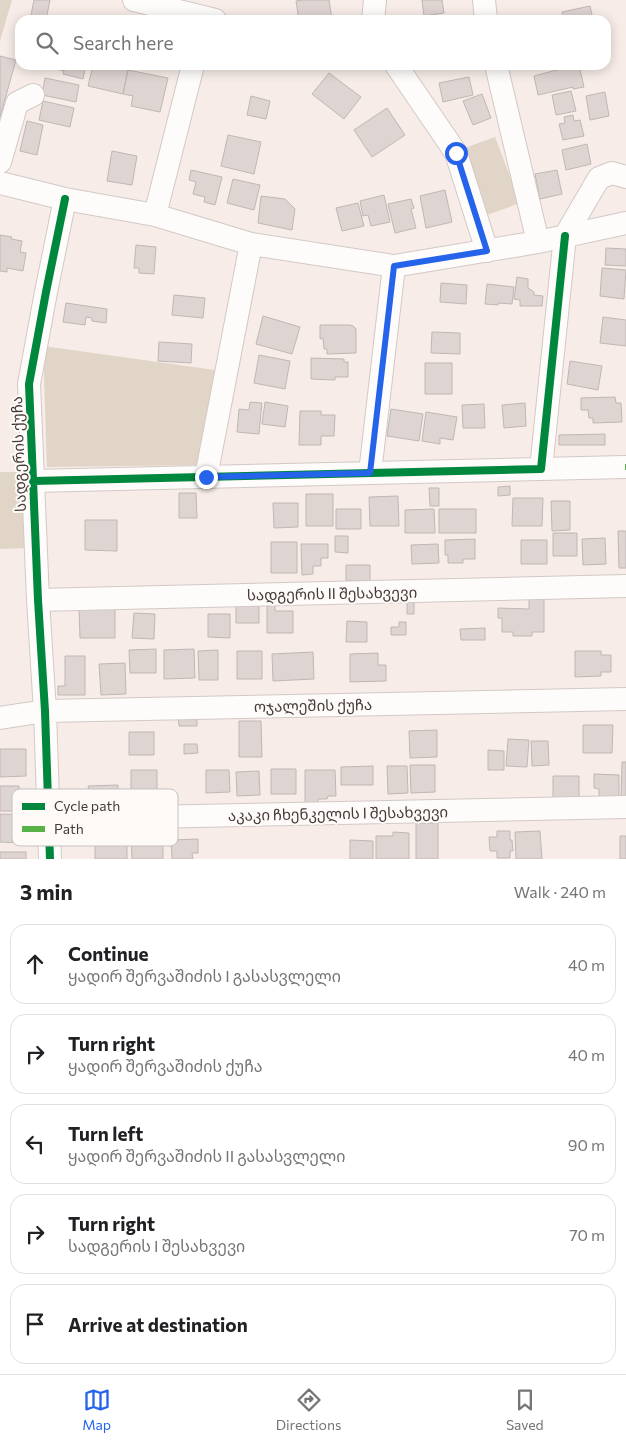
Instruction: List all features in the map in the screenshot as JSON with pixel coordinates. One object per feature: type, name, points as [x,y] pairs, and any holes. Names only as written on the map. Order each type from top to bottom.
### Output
[{"type":"street","points":[[134,0],[209,15]]},
{"type":"street","points":[[373,15],[375,0]]},
{"type":"street","points":[[155,214],[192,70]]},
{"type":"street","points":[[399,70],[456,153],[487,251]]},
{"type":"street","points":[[497,70],[538,242]]},
{"type":"street","points":[[0,162],[17,103],[34,94]]},
{"type":"street","points":[[541,469],[565,236],[600,178],[612,173],[626,177]]},
{"type":"street","points":[[0,183],[65,199],[155,214],[251,244],[394,266],[538,242],[626,223]]},
{"type":"street","name":"სადგერის ქუჩა","points":[[47,789],[29,384],[65,199]]},
{"type":"street","points":[[206,477],[251,244]]},
{"type":"street","points":[[370,473],[394,266]]},
{"type":"street","points":[[33,481],[625,467]]},
{"type":"street","name":"სადგერის II შესახვევი","points":[[38,600],[626,586]]},
{"type":"street","name":"ოჯალეშის ქუჩა","points":[[0,718],[45,711],[626,698]]},
{"type":"street","name":"აკაკი ჩხენკელის I შესახვევი","points":[[178,816],[626,807]]},
{"type":"street","name":"სადგერის ქუჩა","points":[[50,846],[50,859]]},
{"type":"shaded area","points":[[0,0],[12,0],[0,41]]},
{"type":"shaded area","points":[[495,137],[520,203],[487,215],[462,149]]},
{"type":"shaded area","points":[[43,346],[215,370],[197,465],[47,467]]},
{"type":"shaded area","points":[[0,472],[25,472],[28,548],[0,549]]},
{"type":"building","points":[[34,0],[50,0],[47,15],[31,15]]},
{"type":"building","points":[[329,0],[331,15],[298,15],[296,1]]},
{"type":"building","points":[[422,0],[442,0],[444,13],[424,15]]},
{"type":"building","points":[[590,6],[592,15],[563,15],[562,12]]},
{"type":"building","points":[[0,56],[15,60],[15,64],[0,117]]},
{"type":"building","points":[[64,70],[85,70],[83,79],[63,74]]},
{"type":"building","points":[[92,70],[128,70],[123,94],[88,86]]},
{"type":"building","points":[[128,70],[168,78],[160,112],[131,106],[133,96],[123,94]]},
{"type":"building","points":[[557,70],[580,70],[584,87],[573,89],[573,87],[538,95],[534,76]]},
{"type":"building","points":[[329,73],[361,97],[344,119],[312,94]]},
{"type":"building","points":[[469,77],[473,95],[443,102],[439,83]]},
{"type":"building","points":[[45,78],[79,85],[76,102],[42,95]]},
{"type":"building","points":[[571,91],[576,111],[556,115],[552,95]]},
{"type":"building","points":[[605,92],[609,116],[590,120],[586,96]]},
{"type":"building","points":[[482,94],[491,118],[473,125],[463,101]]},
{"type":"building","points":[[251,96],[270,101],[266,119],[247,115]]},
{"type":"building","points":[[43,101],[74,108],[70,127],[39,120]]},
{"type":"building","points":[[387,108],[405,135],[372,157],[354,130]]},
{"type":"building","points":[[573,115],[574,121],[580,120],[584,136],[563,140],[559,124],[565,123],[564,117]]},
{"type":"building","points":[[27,121],[43,125],[37,155],[20,151]]},
{"type":"building","points":[[228,135],[261,142],[254,174],[221,166]]},
{"type":"building","points":[[587,144],[591,164],[566,170],[562,150]]},
{"type":"building","points":[[112,151],[137,156],[132,185],[107,181]]},
{"type":"building","points":[[191,170],[222,177],[215,205],[204,202],[205,197],[193,194],[196,182],[189,180]]},
{"type":"building","points":[[557,170],[562,194],[540,199],[535,174]]},
{"type":"building","points":[[233,179],[260,185],[254,210],[227,203]]},
{"type":"building","points":[[445,190],[452,222],[426,228],[420,196]]},
{"type":"building","points":[[384,195],[390,222],[371,226],[368,215],[363,216],[360,201]]},
{"type":"building","points":[[261,196],[285,199],[295,209],[292,230],[258,223]]},
{"type":"building","points":[[411,199],[414,208],[411,209],[416,228],[395,233],[388,204]]},
{"type":"building","points":[[358,203],[364,226],[342,231],[336,208]]},
{"type":"building","points":[[0,235],[22,241],[20,252],[26,253],[23,271],[7,268],[7,272],[0,271]]},
{"type":"building","points":[[136,245],[156,247],[154,274],[139,273],[139,268],[134,268]]},
{"type":"building","points":[[606,248],[626,249],[626,266],[605,265]]},
{"type":"building","points":[[602,268],[626,270],[624,299],[600,296]]},
{"type":"building","points":[[517,277],[528,279],[528,288],[534,292],[534,295],[543,296],[542,306],[520,306],[520,300],[514,299]]},
{"type":"building","points":[[441,283],[467,285],[466,304],[440,302]]},
{"type":"building","points":[[487,284],[514,287],[512,304],[485,304]]},
{"type":"building","points":[[174,295],[205,298],[203,318],[172,315]]},
{"type":"building","points":[[66,303],[107,309],[106,323],[92,321],[92,318],[86,317],[85,325],[63,322]]},
{"type":"building","points":[[263,316],[300,327],[292,354],[256,344]]},
{"type":"building","points":[[603,317],[626,320],[626,346],[600,343]]},
{"type":"building","points":[[320,325],[353,326],[356,329],[356,353],[327,354],[327,349],[324,349],[323,338],[320,339]]},
{"type":"building","points":[[432,332],[460,333],[460,354],[431,353]]},
{"type":"building","points":[[159,342],[192,344],[191,363],[158,361]]},
{"type":"building","points":[[259,355],[290,361],[285,389],[254,383]]},
{"type":"building","points":[[311,358],[344,359],[344,362],[348,362],[348,377],[335,377],[335,380],[311,379]]},
{"type":"building","points":[[570,361],[602,366],[598,390],[567,384]]},
{"type":"building","points":[[425,363],[452,363],[452,394],[425,394]]},
{"type":"building","points":[[615,397],[616,403],[621,403],[622,422],[593,423],[593,418],[589,418],[588,410],[581,410],[581,398]]},
{"type":"building","points":[[250,402],[262,403],[259,434],[237,432],[239,409],[249,410]]},
{"type":"building","points":[[265,402],[288,406],[285,427],[262,424]]},
{"type":"building","points":[[525,403],[526,426],[504,428],[502,405]]},
{"type":"building","points":[[484,404],[485,428],[463,428],[462,405]]},
{"type":"building","points":[[391,409],[423,414],[419,441],[387,436]]},
{"type":"building","points":[[300,411],[321,411],[321,415],[335,415],[334,436],[321,436],[321,445],[299,445]]},
{"type":"building","points":[[426,412],[457,417],[453,440],[440,438],[440,444],[422,441]]},
{"type":"building","points":[[605,434],[605,445],[559,445],[559,435]]},
{"type":"building","points":[[510,486],[510,495],[498,496],[498,487]]},
{"type":"building","points":[[429,488],[439,488],[439,506],[430,506]]},
{"type":"building","points":[[179,493],[196,493],[197,518],[179,518]]},
{"type":"building","points":[[306,494],[333,494],[333,526],[306,526]]},
{"type":"building","points":[[398,496],[399,526],[370,526],[369,497]]},
{"type":"building","points":[[513,498],[543,498],[542,526],[512,526]]},
{"type":"building","points":[[551,501],[570,501],[570,530],[552,531]]},
{"type":"building","points":[[273,503],[298,503],[298,527],[274,528]]},
{"type":"building","points":[[336,509],[361,509],[361,529],[336,529]]},
{"type":"building","points":[[434,509],[435,533],[405,533],[405,510]]},
{"type":"building","points":[[439,509],[476,509],[476,533],[439,533]]},
{"type":"building","points":[[85,520],[117,520],[117,551],[85,550]]},
{"type":"building","points":[[618,531],[626,531],[626,568],[619,568]]},
{"type":"building","points":[[553,533],[577,533],[577,556],[553,556]]},
{"type":"building","points":[[335,536],[348,536],[348,553],[335,552]]},
{"type":"building","points":[[605,538],[606,564],[583,565],[582,539]]},
{"type":"building","points":[[475,539],[475,559],[463,559],[463,563],[448,563],[448,555],[445,555],[445,540]]},
{"type":"building","points":[[521,540],[547,540],[547,564],[521,564]]},
{"type":"building","points":[[271,542],[297,542],[297,573],[271,573]]},
{"type":"building","points":[[301,544],[328,544],[328,558],[321,558],[321,566],[313,566],[313,574],[302,575]]},
{"type":"building","points":[[438,544],[439,563],[412,564],[411,545]]},
{"type":"building","points":[[346,565],[370,565],[370,581],[346,581]]},
{"type":"building","points":[[407,596],[414,596],[414,614],[407,614]]},
{"type":"building","points":[[529,596],[544,597],[544,632],[532,632],[532,636],[513,636],[513,632],[502,632],[502,618],[498,618],[498,608],[529,609]]},
{"type":"building","points":[[275,599],[275,611],[293,611],[293,633],[267,633],[267,600]]},
{"type":"building","points":[[259,602],[259,623],[236,623],[236,603]]},
{"type":"building","points":[[79,609],[115,609],[115,638],[80,638]]},
{"type":"building","points":[[134,613],[155,614],[154,639],[132,638]]},
{"type":"building","points":[[208,614],[230,614],[230,638],[208,637]]},
{"type":"building","points":[[347,621],[367,622],[367,642],[346,642]]},
{"type":"building","points":[[399,622],[406,622],[406,635],[391,635],[391,627],[399,627]]},
{"type":"building","points":[[485,628],[485,640],[461,640],[460,629]]},
{"type":"building","points":[[156,649],[156,673],[130,673],[129,650]]},
{"type":"building","points":[[194,649],[195,678],[164,679],[164,650]]},
{"type":"building","points":[[218,650],[218,680],[199,680],[198,651]]},
{"type":"building","points":[[237,651],[262,651],[262,679],[237,679]]},
{"type":"building","points":[[575,651],[601,651],[601,655],[611,655],[611,672],[601,672],[601,676],[575,677]]},
{"type":"building","points":[[313,652],[314,679],[273,681],[272,654]]},
{"type":"building","points":[[378,653],[378,665],[386,665],[386,681],[350,682],[350,654]]},
{"type":"building","points":[[65,656],[85,656],[85,695],[58,695],[58,686],[65,686]]},
{"type":"building","points":[[125,663],[126,694],[101,695],[99,664]]},
{"type":"building","points":[[197,715],[197,726],[179,726],[178,716]]},
{"type":"building","points":[[239,721],[261,721],[262,757],[239,757]]},
{"type":"building","points":[[583,725],[613,725],[612,753],[583,753]]},
{"type":"building","points":[[437,730],[437,757],[410,758],[409,731]]},
{"type":"building","points":[[129,732],[154,732],[154,755],[129,755]]},
{"type":"building","points":[[508,739],[529,740],[527,767],[506,766]]},
{"type":"building","points":[[531,741],[548,741],[549,765],[532,766]]},
{"type":"building","points":[[184,744],[197,744],[198,753],[184,754]]},
{"type":"building","points":[[0,749],[26,749],[26,776],[0,777]]},
{"type":"building","points":[[488,750],[504,751],[504,770],[488,770]]},
{"type":"building","points":[[622,762],[626,762],[626,799],[621,799]]},
{"type":"building","points":[[410,765],[435,765],[435,792],[411,793]]},
{"type":"building","points":[[373,766],[373,785],[341,785],[341,767]]},
{"type":"building","points":[[387,766],[407,766],[408,793],[388,794]]},
{"type":"building","points":[[271,769],[296,769],[296,794],[271,794]]},
{"type":"building","points":[[131,770],[157,770],[157,789],[131,789]]},
{"type":"building","points":[[206,770],[229,770],[230,792],[206,793]]},
{"type":"building","points":[[305,770],[335,770],[336,796],[318,799],[318,804],[305,804]]},
{"type":"building","points":[[259,771],[260,795],[237,796],[236,772]]},
{"type":"building","points":[[594,774],[619,775],[619,801],[599,801],[599,789],[594,788]]},
{"type":"building","points":[[553,776],[579,776],[579,799],[553,799]]},
{"type":"building","points":[[118,785],[118,789],[89,789],[88,786]]},
{"type":"building","points":[[0,786],[19,786],[19,789],[12,789],[12,811],[0,811]]},
{"type":"building","points":[[0,814],[12,814],[12,843],[0,842]]},
{"type":"building","points":[[416,823],[438,823],[438,859],[416,859]]},
{"type":"building","points":[[497,831],[510,831],[513,851],[510,851],[510,858],[497,858],[497,851],[490,851],[489,837],[497,837]]},
{"type":"building","points":[[540,831],[542,859],[516,859],[515,832]]},
{"type":"building","points":[[393,832],[409,833],[409,859],[376,859],[376,836],[393,836]]},
{"type":"building","points":[[620,836],[626,836],[626,859],[620,859]]},
{"type":"building","points":[[198,839],[198,853],[192,853],[193,859],[172,859],[171,846],[178,846],[178,840]]},
{"type":"building","points":[[350,840],[373,841],[373,859],[350,859]]},
{"type":"building","points":[[95,846],[127,846],[127,859],[95,859]]},
{"type":"building","points":[[131,846],[163,846],[163,859],[132,859]]},
{"type":"building","points":[[0,852],[26,852],[26,859],[0,859]]},
{"type":"cycle path","points":[[48,789],[29,384],[65,199]]},
{"type":"cycle path","points":[[33,481],[541,469],[565,236]]},
{"type":"cycle path","points":[[50,846],[50,859]]},
{"type":"route","points":[[206,477],[370,473],[394,266],[487,251],[456,153]]}]
